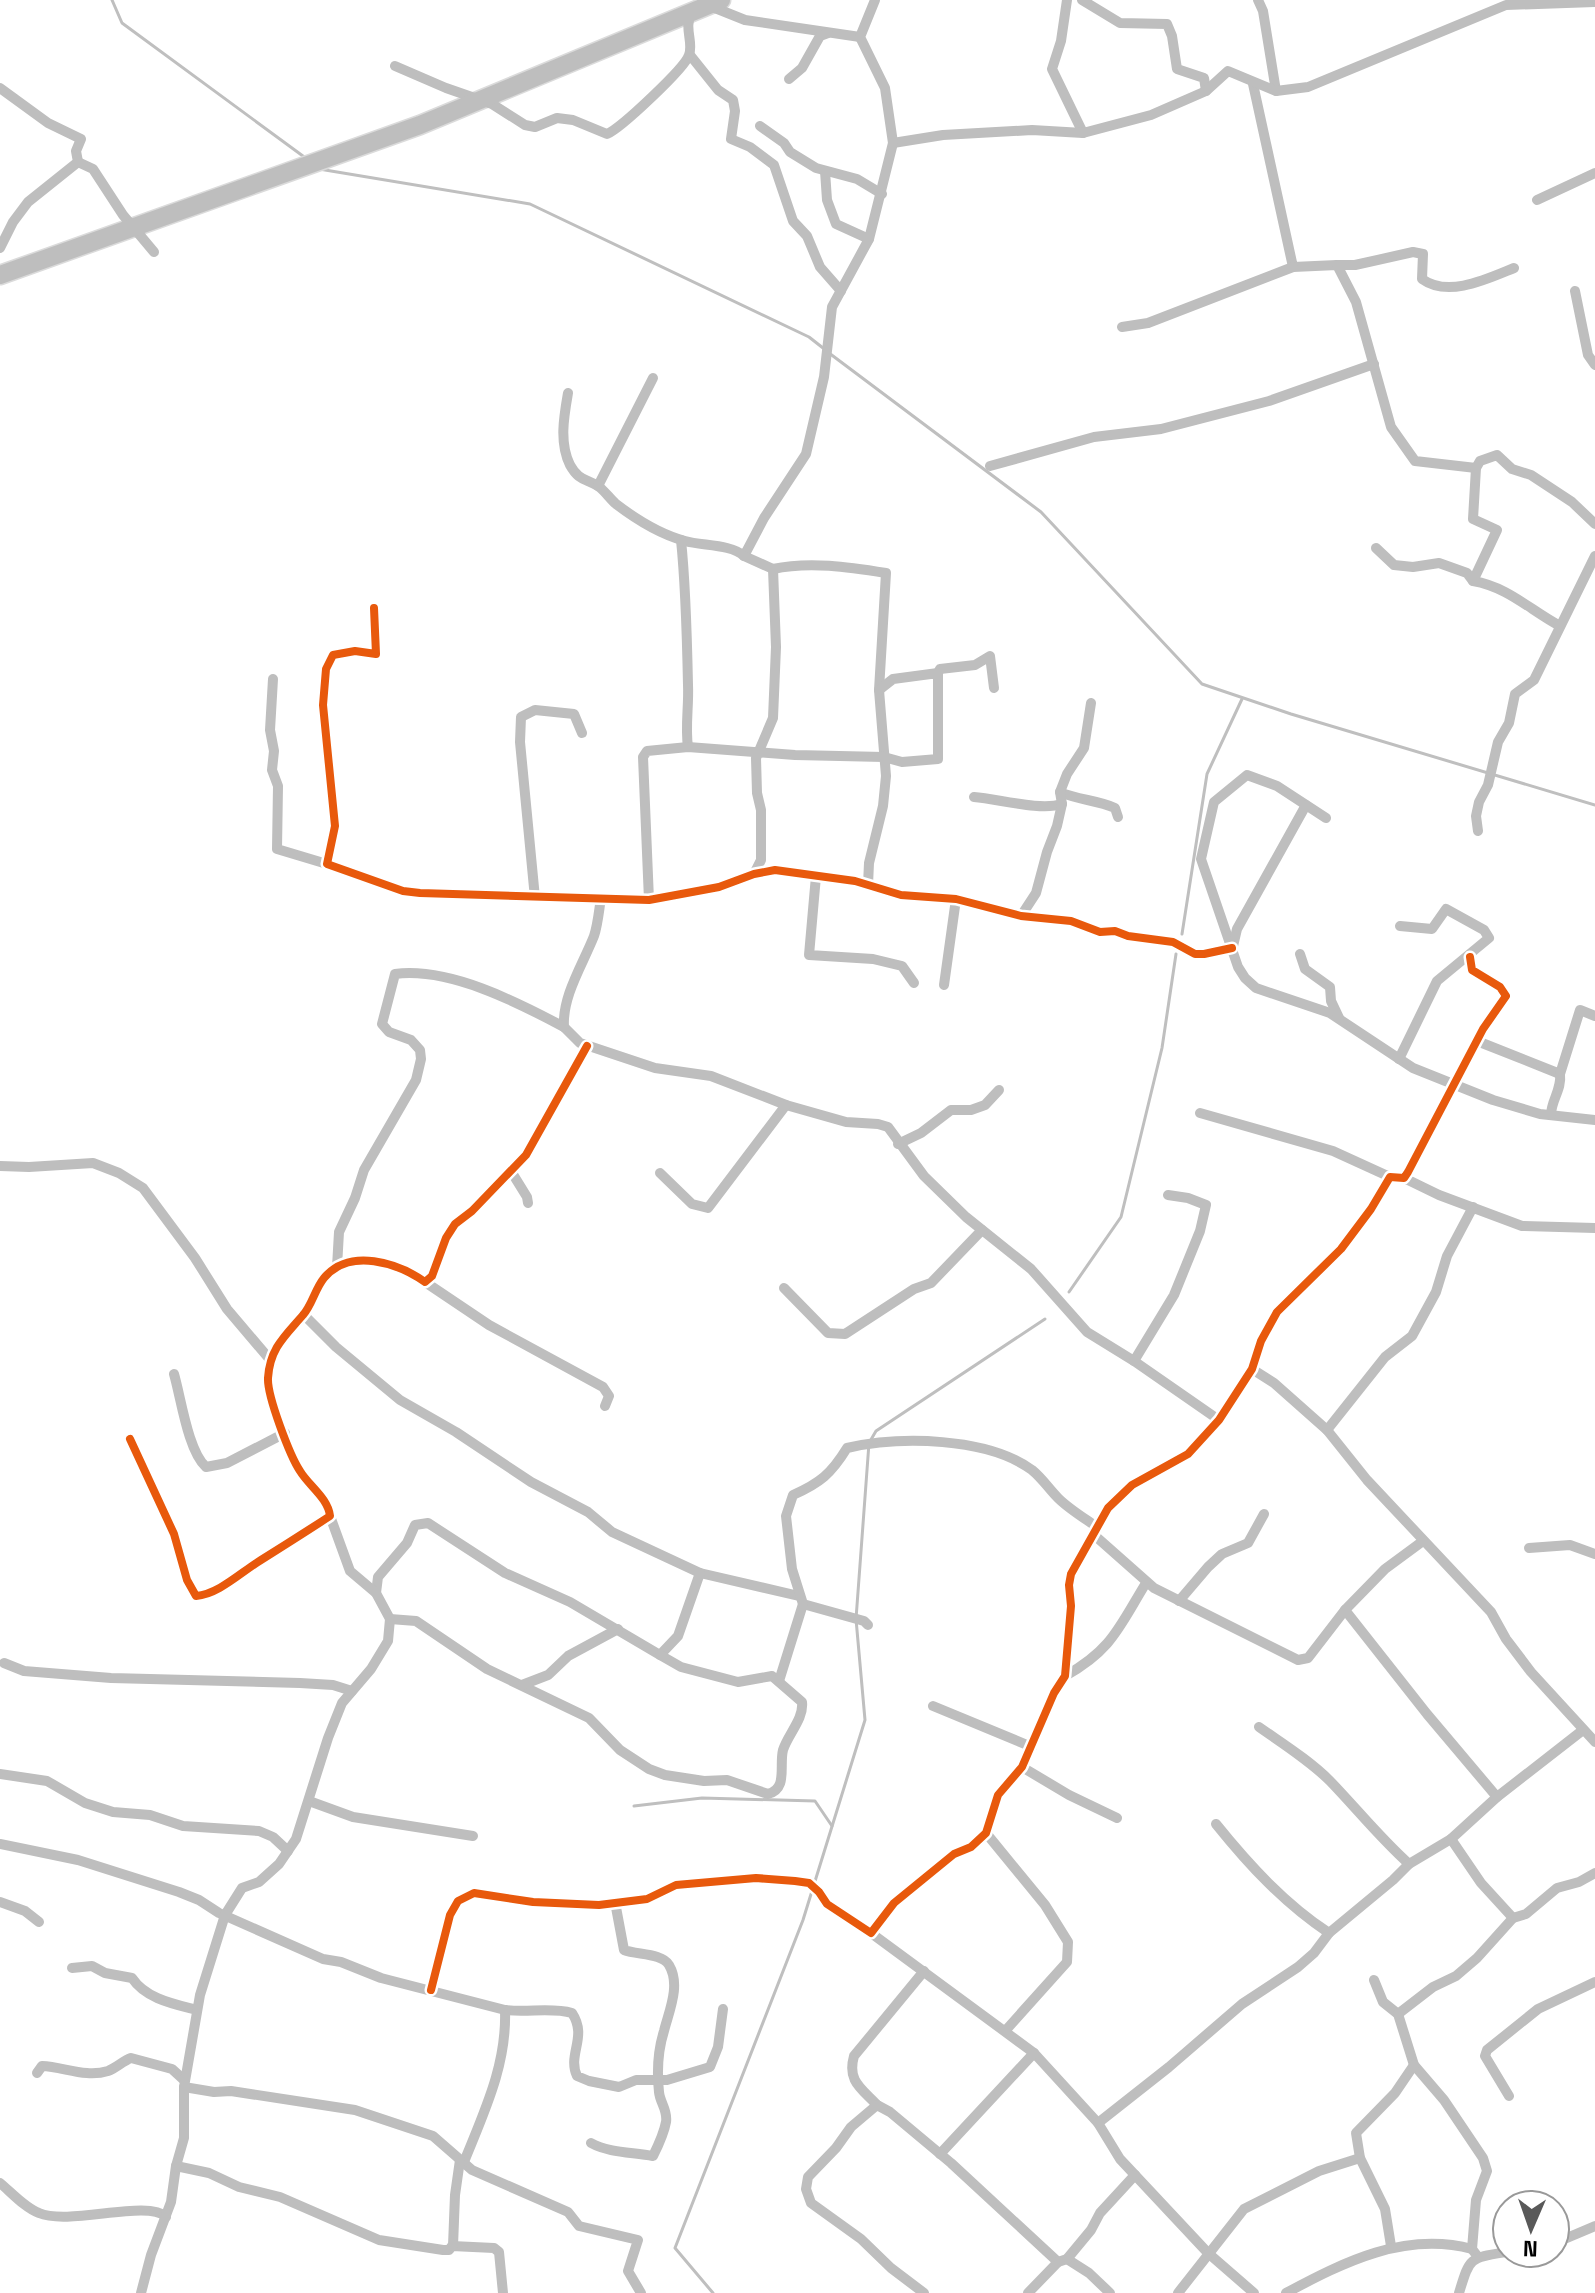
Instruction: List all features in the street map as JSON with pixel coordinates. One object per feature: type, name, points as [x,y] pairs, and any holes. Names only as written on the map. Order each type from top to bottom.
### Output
[{"type":"highway","points":[[0,275],[420,125],[721,0]]},
{"type":"street","points":[[744,556],[756,530],[806,454],[824,377],[832,307],[869,239],[882,194],[893,143],[885,88],[860,37],[875,0]]},
{"type":"street","points":[[1067,0],[1061,41],[1052,69],[1083,133]]},
{"type":"street","points":[[1082,0],[1120,23],[1167,24],[1177,69],[1204,78],[1206,91]]},
{"type":"street","points":[[1258,0],[1263,11],[1276,91]]},
{"type":"street","points":[[893,143],[943,135],[1032,130],[1083,133],[1151,115],[1206,91],[1228,71],[1276,91],[1308,87],[1506,5],[1595,2]]},
{"type":"street","points":[[841,291],[820,267],[807,236],[793,221],[774,165],[750,147],[731,139],[735,111],[733,100],[718,90],[690,55],[688,19],[693,9],[708,6],[745,20],[860,37]]},
{"type":"street","points":[[789,79],[802,68],[820,36],[830,32]]},
{"type":"street","points":[[395,66],[492,104],[525,125],[535,127],[557,118],[573,120],[607,134],[617,130],[637,112],[690,55]]},
{"type":"street","points":[[1253,84],[1293,267]]},
{"type":"street","points":[[0,88],[48,123],[81,139],[76,151],[78,162]]},
{"type":"street","points":[[760,126],[784,143],[790,152],[825,171],[857,179],[882,194]]},
{"type":"street","points":[[0,248],[13,222],[28,202],[78,162]]},
{"type":"street","points":[[78,162],[93,169],[123,215],[154,252]]},
{"type":"street","points":[[825,171],[827,200],[836,224],[869,239]]},
{"type":"street","points":[[1537,200],[1595,173]]},
{"type":"street","points":[[1122,327],[1148,323],[1293,267],[1355,265],[1413,252],[1423,254],[1422,279],[1430,285],[1444,288],[1467,284],[1514,268]]},
{"type":"street","points":[[1337,265],[1356,302],[1391,427],[1415,461],[1476,468]]},
{"type":"street","points":[[1575,291],[1588,355],[1595,365]]},
{"type":"street","points":[[990,466],[1094,437],[1161,429],[1269,401],[1374,364]]},
{"type":"street","points":[[598,486],[653,378]]},
{"type":"street","points":[[568,393],[563,423],[569,463],[582,480],[598,486],[657,532],[738,551],[773,569],[793,565],[886,573],[879,690],[884,757],[883,806],[869,863],[868,885]]},
{"type":"street","points":[[1473,581],[1497,530],[1473,519],[1476,468],[1480,461],[1497,455],[1512,469],[1531,475],[1572,502],[1595,524]]},
{"type":"street","points":[[681,540],[686,587],[688,688],[685,731],[688,747]]},
{"type":"street","points":[[1376,548],[1394,565],[1413,567],[1439,563],[1467,573],[1473,581],[1490,584],[1521,599],[1560,626]]},
{"type":"street","points":[[1478,831],[1476,816],[1479,802],[1488,785],[1498,742],[1509,723],[1515,694],[1534,680],[1595,556]]},
{"type":"street","points":[[754,874],[761,860],[761,810],[756,758],[761,753],[773,718],[776,647],[773,569]]},
{"type":"street","points":[[327,864],[335,826],[323,705],[326,669],[333,655],[355,651],[376,654],[374,608]]},
{"type":"street","points":[[649,900],[643,757],[647,751],[688,747],[884,757],[902,762],[938,759],[940,669],[975,665],[990,656],[994,688]]},
{"type":"street","points":[[879,690],[893,679],[938,673]]},
{"type":"street","points":[[273,679],[270,730],[274,751],[272,770],[278,786],[277,849],[403,891],[649,900],[719,887],[775,870],[868,885],[901,895],[956,899],[1021,916],[1071,921],[1100,932],[1115,931],[1128,936],[1173,942],[1195,954],[1232,948]]},
{"type":"street","points":[[1021,916],[1036,893],[1062,804],[1060,792],[1067,774],[1084,748],[1091,703]]},
{"type":"street","points":[[535,898],[520,742],[521,717],[535,710],[574,714],[582,733]]},
{"type":"street","points":[[1326,818],[1277,786],[1247,775],[1214,802],[1201,859],[1245,978],[1256,988],[1296,999],[1340,1020],[1413,1068],[1454,1085],[1493,1100],[1551,1115],[1595,1120]]},
{"type":"street","points":[[1060,792],[1109,805],[1115,808],[1118,817]]},
{"type":"street","points":[[974,797],[1034,805],[1062,804]]},
{"type":"street","points":[[1232,948],[1237,929],[1306,805]]},
{"type":"street","points":[[816,876],[809,955],[873,959],[902,966],[914,983]]},
{"type":"street","points":[[564,1027],[572,987],[595,933],[601,898]]},
{"type":"street","points":[[944,985],[956,899]]},
{"type":"street","points":[[1399,1059],[1437,981],[1456,964],[1470,957],[1489,938],[1489,935],[1446,909],[1432,929],[1400,926]]},
{"type":"street","points":[[1300,954],[1305,969],[1330,987],[1331,1001],[1340,1020]]},
{"type":"street","points":[[1404,1178],[1477,1041],[1506,996],[1500,987],[1472,970],[1470,957]]},
{"type":"street","points":[[337,1267],[339,1232],[364,1170],[416,1080],[421,1059],[420,1050],[411,1040],[389,1032],[382,1024],[395,974],[447,978],[534,1011],[564,1027],[580,1043],[601,1048],[613,1055],[655,1068],[711,1076],[786,1105],[846,1122],[888,1127],[924,1176],[982,1230],[1031,1269],[1087,1332],[1219,1420]]},
{"type":"street","points":[[1551,1115],[1580,1010],[1595,1016]]},
{"type":"street","points":[[1477,1041],[1560,1074]]},
{"type":"street","points":[[425,1282],[432,1276],[446,1238],[455,1224],[526,1155],[587,1046]]},
{"type":"street","points":[[898,1144],[921,1133],[951,1110],[971,1110],[985,1105],[999,1090]]},
{"type":"street","points":[[660,1173],[692,1204],[708,1208],[786,1105]]},
{"type":"street","points":[[1200,1113],[1333,1151],[1390,1177],[1404,1178],[1522,1226],[1595,1228]]},
{"type":"street","points":[[0,1166],[50,1167],[93,1163],[119,1173],[143,1188],[195,1258],[227,1309],[272,1362]]},
{"type":"street","points":[[511,1171],[528,1203]]},
{"type":"street","points":[[871,1933],[894,1903],[954,1854],[971,1847],[986,1833],[998,1795],[1022,1767],[1054,1693],[1065,1676],[1071,1574],[1108,1508],[1132,1485],[1188,1454],[1219,1420],[1252,1369],[1261,1341],[1277,1312],[1341,1249],[1390,1177]]},
{"type":"street","points":[[1134,1361],[1174,1295],[1200,1231],[1206,1205],[1168,1195]]},
{"type":"street","points":[[1327,1430],[1385,1357],[1412,1336],[1436,1292],[1447,1256],[1473,1207]]},
{"type":"street","points":[[784,1288],[828,1333],[845,1334],[897,1299],[931,1283],[982,1230]]},
{"type":"street","points":[[141,2293],[166,2217],[184,2138],[184,2084],[197,2010],[225,1915],[242,1888],[259,1882],[279,1864],[296,1839],[342,1703],[371,1669],[388,1641],[390,1619],[376,1593],[350,1571],[329,1507],[297,1466],[270,1397],[268,1378],[278,1341],[304,1315],[324,1278],[337,1267],[364,1259],[412,1273],[489,1325],[603,1387],[609,1396],[605,1406]]},
{"type":"street","points":[[304,1315],[336,1347],[400,1400],[456,1432],[531,1482],[588,1512],[612,1532],[700,1573],[801,1600],[868,1625]]},
{"type":"street","points":[[1098,2123],[1242,2004],[1298,1967],[1329,1933],[1409,1864],[1451,1839],[1497,1797],[1591,1735],[1531,1672],[1506,1639],[1491,1612],[1367,1480],[1327,1430],[1274,1383],[1252,1369]]},
{"type":"street","points":[[174,1374],[192,1442],[200,1462],[206,1467],[227,1463],[285,1433]]},
{"type":"street","points":[[130,1439],[174,1534],[187,1580],[196,1596],[227,1582],[330,1516]]},
{"type":"street","points":[[779,1681],[801,1600],[786,1516],[793,1495],[818,1484],[836,1466],[847,1448],[929,1442],[988,1449],[1032,1471],[1146,1583],[1298,1660],[1308,1658],[1345,1610],[1385,1569],[1423,1541]]},
{"type":"street","points":[[1179,1601],[1222,1554],[1248,1543],[1264,1514]]},
{"type":"street","points":[[376,1593],[378,1577],[407,1543],[415,1525],[428,1523],[505,1573],[570,1602],[681,1667],[738,1682],[772,1676],[802,1702],[803,1709],[784,1747],[780,1768],[782,1782],[779,1788],[768,1794],[727,1780],[704,1781],[665,1775],[649,1769],[620,1750],[589,1718],[487,1669],[416,1621],[390,1619]]},
{"type":"street","points":[[1529,1548],[1570,1545],[1595,1554]]},
{"type":"street","points":[[660,1655],[678,1636],[700,1573]]},
{"type":"street","points":[[1065,1676],[1089,1663],[1107,1647],[1146,1583]]},
{"type":"street","points":[[1345,1610],[1497,1797]]},
{"type":"street","points":[[522,1685],[548,1675],[568,1656],[618,1629]]},
{"type":"street","points":[[4,1663],[24,1671],[111,1678],[300,1683],[333,1685],[352,1691]]},
{"type":"street","points":[[933,1706],[1032,1747]]},
{"type":"street","points":[[1259,1727],[1330,1781],[1409,1864]]},
{"type":"street","points":[[1022,1767],[1069,1795],[1117,1818]]},
{"type":"street","points":[[0,1774],[47,1781],[85,1803],[113,1812],[150,1815],[183,1826],[259,1831],[273,1837],[288,1851]]},
{"type":"street","points":[[309,1801],[353,1817],[473,1836]]},
{"type":"street","points":[[1216,1824],[1290,1905],[1329,1933]]},
{"type":"street","points":[[986,1833],[1045,1905],[1068,1942],[1067,1962],[1006,2030]]},
{"type":"street","points":[[1451,1839],[1481,1883],[1513,1918]]},
{"type":"street","points":[[0,1844],[78,1860],[189,1896],[323,1959],[341,1962],[381,1978],[505,2010],[524,2013],[561,2010],[572,2013],[580,2030],[574,2069],[577,2076],[589,2081],[619,2087],[636,2080],[659,2082],[710,2067],[718,2047],[723,2009]]},
{"type":"street","points":[[1398,2014],[1433,1987],[1456,1976],[1513,1918],[1526,1914],[1557,1888],[1579,1882],[1595,1873]]},
{"type":"street","points":[[431,1990],[450,1915],[458,1901],[474,1893],[533,1902],[599,1905],[647,1899],[676,1885],[756,1878],[809,1883],[827,1904],[1034,2053],[1098,2123],[1120,2159],[1208,2253],[1254,2293]]},
{"type":"street","points":[[0,1902],[25,1911],[39,1922]]},
{"type":"street","points":[[591,2143],[608,2150],[653,2156],[666,2121],[666,2110],[659,2096],[658,2066],[673,1998],[673,1979],[669,1964],[661,1957],[637,1955],[624,1950],[615,1902]]},
{"type":"street","points":[[72,1968],[92,1966],[105,1973],[132,1978],[139,1988],[163,2001],[197,2010]]},
{"type":"street","points":[[924,1971],[854,2056],[851,2069],[855,2083],[877,2105],[890,2112],[1063,2261],[1089,2273],[1110,2293]]},
{"type":"street","points":[[1374,1980],[1383,2002],[1398,2014],[1414,2065],[1444,2100],[1483,2158],[1487,2171],[1476,2200],[1475,2253],[1466,2268],[1459,2293]]},
{"type":"street","points":[[1509,2096],[1485,2056],[1487,2050],[1538,2009],[1595,1982]]},
{"type":"street","points":[[176,2166],[209,2173],[239,2187],[280,2197],[379,2240],[449,2250],[453,2246],[455,2195],[462,2161],[493,2089],[506,2039],[505,2010]]},
{"type":"street","points":[[940,2154],[1034,2053]]},
{"type":"street","points":[[37,2073],[42,2066],[74,2072],[101,2072],[111,2070],[131,2058],[172,2069],[184,2084],[214,2092],[231,2091],[355,2110],[433,2136],[472,2170],[568,2212],[579,2226],[638,2240],[628,2271],[641,2293]]},
{"type":"street","points":[[1391,2246],[1385,2209],[1360,2158],[1356,2133],[1395,2093],[1414,2065]]},
{"type":"street","points":[[877,2105],[851,2127],[808,2177],[806,2189],[811,2203],[861,2239],[923,2293]]},
{"type":"street","points":[[1178,2293],[1244,2209],[1319,2171],[1360,2158]]},
{"type":"street","points":[[1028,2293],[1063,2261],[1091,2230],[1100,2213],[1135,2175]]},
{"type":"street","points":[[0,2183],[38,2213],[71,2219],[102,2212],[152,2211],[166,2217]]},
{"type":"street","points":[[1571,2236],[1595,2226]]},
{"type":"street","points":[[1286,2293],[1342,2264],[1391,2246],[1455,2245],[1475,2253],[1491,2252]]},
{"type":"street","points":[[453,2246],[494,2248],[499,2252],[503,2293]]},
{"type":"waterway","points":[[112,0],[122,23],[307,159]]},
{"type":"waterway","points":[[319,169],[530,204],[809,337],[823,348]]},
{"type":"waterway","points":[[829,353],[1041,512],[1202,684],[1291,714],[1595,805]]},
{"type":"waterway","points":[[1182,934],[1207,774],[1242,699]]},
{"type":"waterway","points":[[1069,1292],[1121,1217],[1162,1048],[1176,954]]},
{"type":"waterway","points":[[713,2293],[675,2248],[803,1920],[865,1720],[856,1619],[869,1443],[876,1431],[1045,1319]]},
{"type":"waterway","points":[[634,1806],[702,1798],[815,1801],[832,1826]]},
{"type":"cycle path","points":[[374,608],[376,654],[355,651],[333,655],[326,669],[323,705],[335,826],[327,864],[403,891],[420,893],[649,900],[719,887],[775,870],[855,881],[901,895],[956,899],[1021,916],[1071,921],[1100,932],[1115,931],[1128,936],[1173,942],[1195,954],[1232,948]]},
{"type":"cycle path","points":[[431,1990],[450,1915],[458,1901],[474,1893],[533,1902],[599,1905],[647,1899],[676,1885],[756,1878],[795,1881],[809,1883],[827,1904],[871,1933],[894,1903],[954,1854],[971,1847],[986,1833],[998,1795],[1022,1767],[1054,1693],[1065,1676],[1071,1574],[1108,1508],[1132,1485],[1188,1454],[1219,1420],[1252,1369],[1261,1341],[1277,1312],[1341,1249],[1390,1177],[1404,1178],[1408,1172],[1483,1029],[1506,996],[1500,987],[1472,970],[1470,957]]},
{"type":"cycle path","points":[[130,1439],[174,1534],[187,1580],[196,1596],[221,1587],[330,1516],[326,1503],[296,1463],[275,1411],[268,1378],[275,1350],[306,1311],[324,1278],[335,1268],[347,1263],[374,1261],[401,1269],[425,1282],[432,1276],[446,1238],[455,1224],[472,1211],[526,1155],[587,1046]]}]
